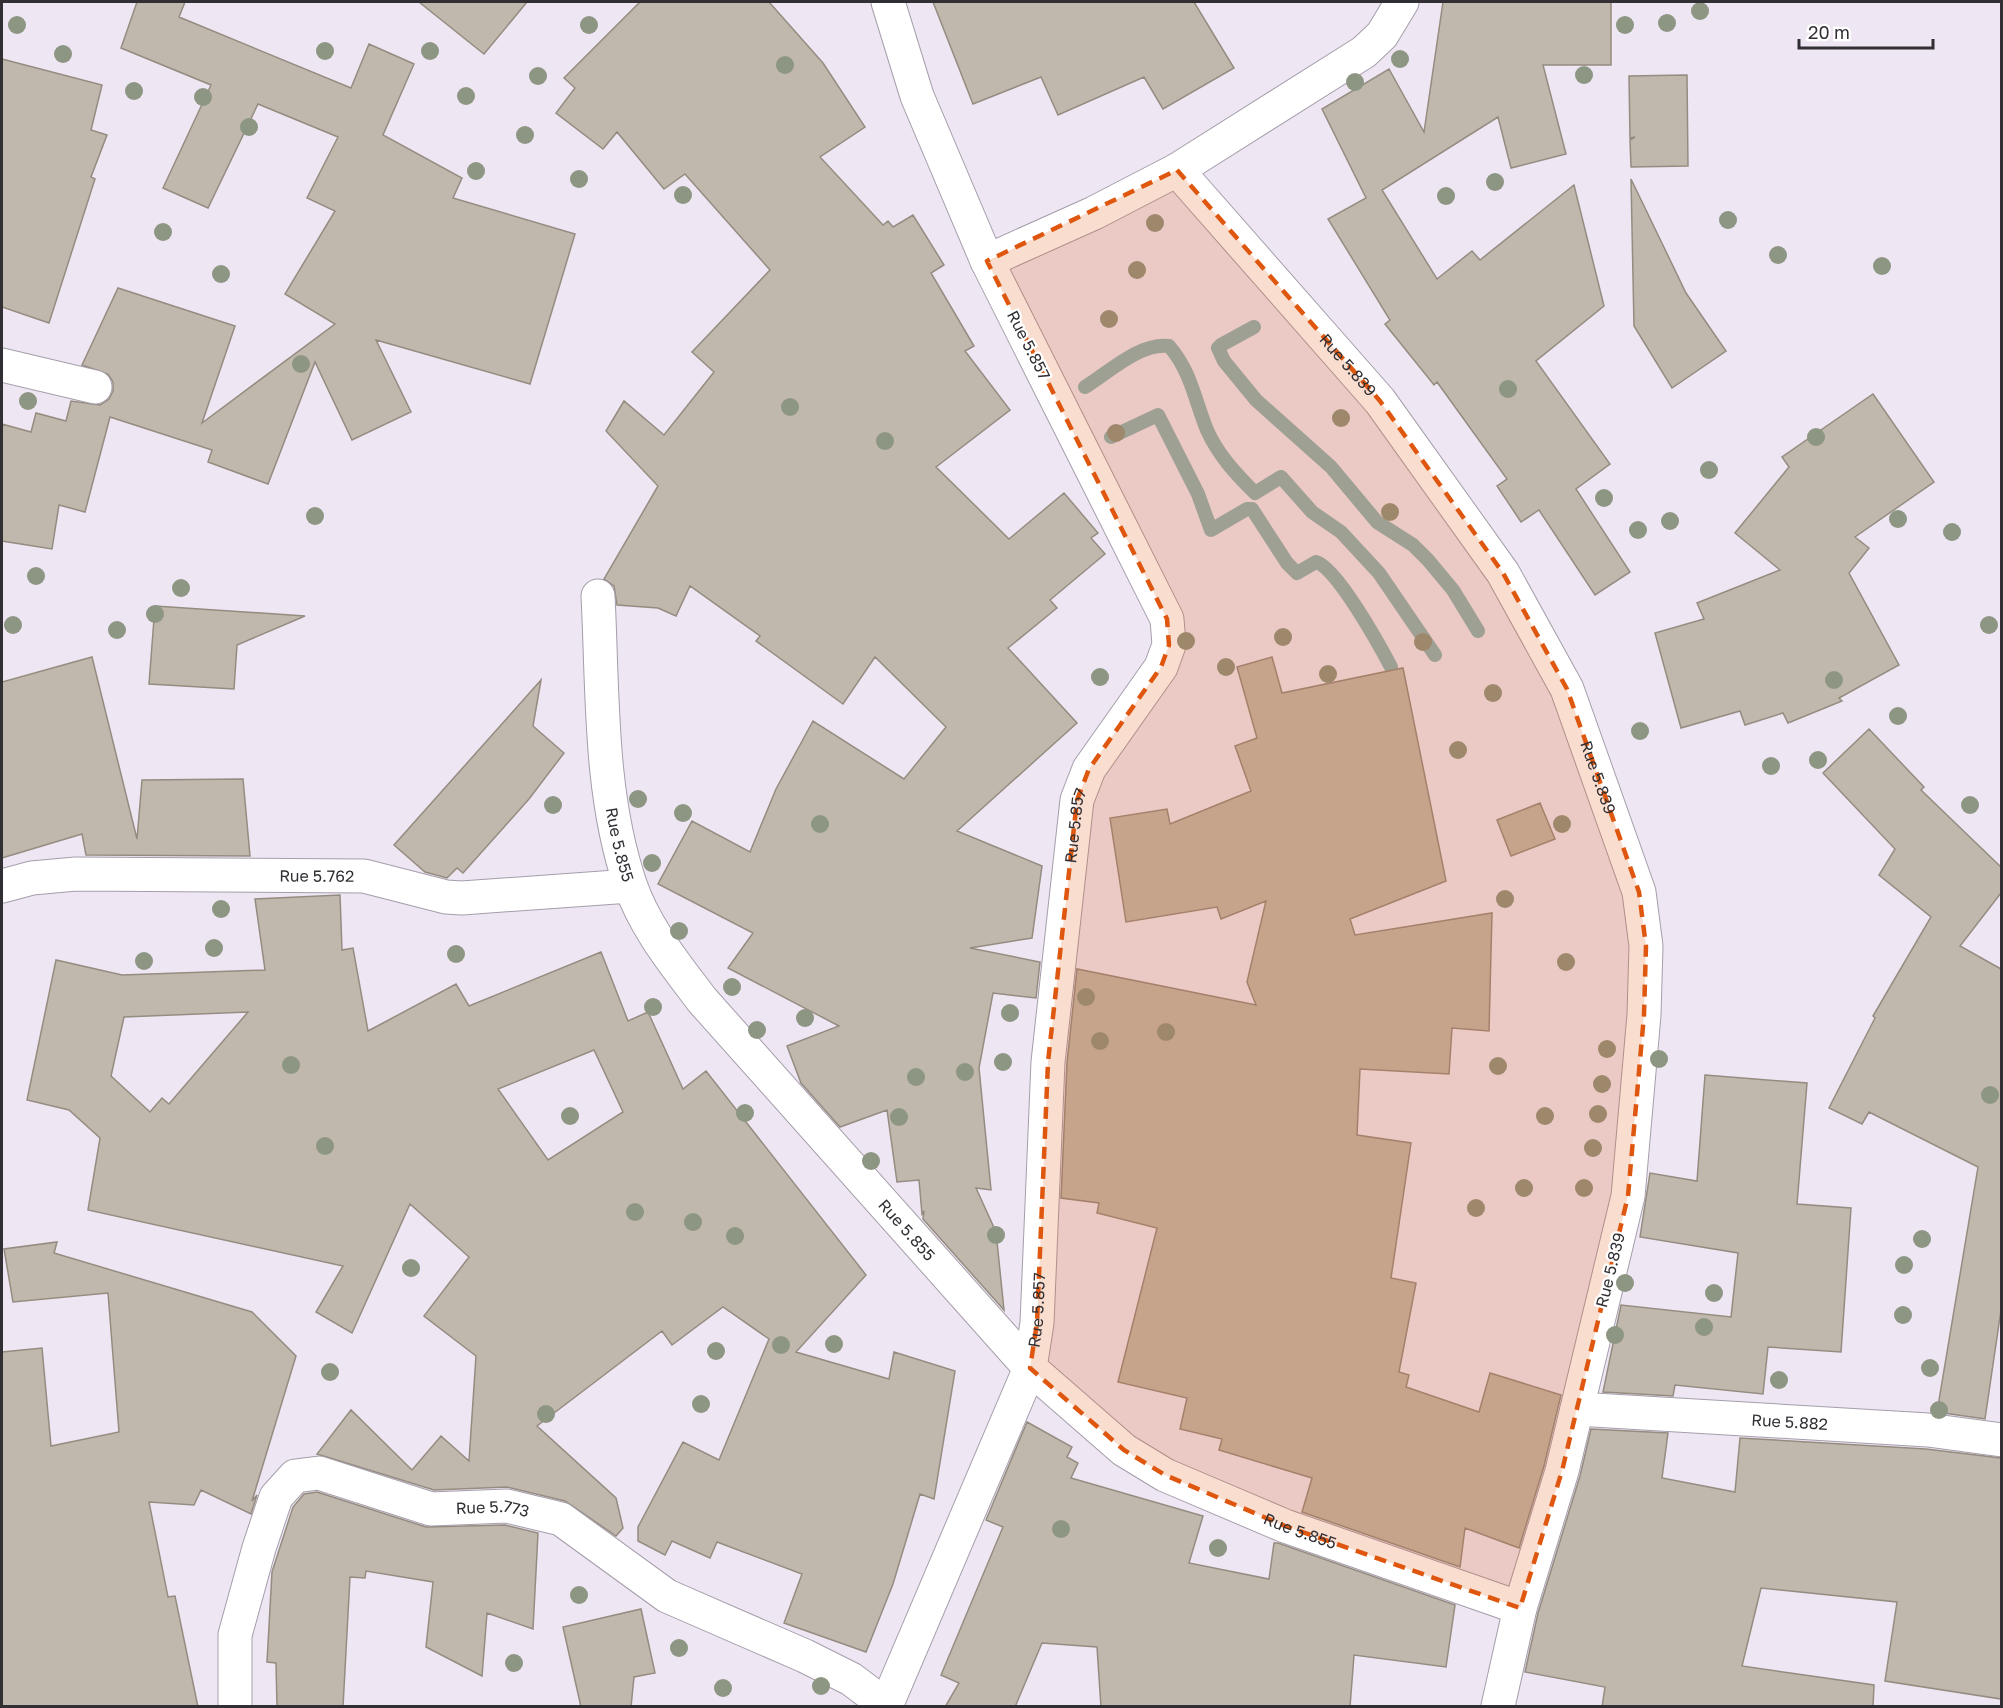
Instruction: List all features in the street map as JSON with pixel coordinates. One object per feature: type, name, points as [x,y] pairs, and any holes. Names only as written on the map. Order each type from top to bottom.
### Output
[{"type":"street","name":"Rue 5.857","points":[[886,1706],[1030,1368],[1037,1323],[1048,1062],[1077,800],[1089,769],[1161,667],[1168,645],[1167,619],[987,261],[917,96],[888,2]]},
{"type":"street","points":[[987,261],[1094,213],[1177,171],[1364,52],[1382,35],[1402,2]]},
{"type":"street","name":"Rue 5.839","points":[[1177,171],[1380,401],[1503,573],[1568,689],[1639,892],[1646,946],[1644,1015],[1628,1196],[1562,1471],[1520,1608],[1498,1707]]},
{"type":"street","points":[[2,365],[95,387]]},
{"type":"street","name":"Rue 5.855","points":[[598,596],[608,795],[630,886],[662,948],[702,1000],[1030,1368],[1124,1450],[1165,1475],[1285,1526],[1520,1608]]},
{"type":"street","name":"Rue 5.762","points":[[2,886],[32,878],[76,874],[364,876],[446,897],[462,898],[630,886]]},
{"type":"street","name":"Rue 5.882","points":[[1577,1409],[1928,1430],[2001,1440]]},
{"type":"street","name":"Rue 5.773","points":[[235,1707],[235,1635],[276,1497],[295,1476],[319,1473],[431,1509],[507,1506],[561,1519],[667,1596],[805,1656],[851,1679],[886,1706]]},
{"type":"highlighted area","points":[[1177,170],[1380,401],[1503,573],[1567,689],[1639,892],[1646,946],[1644,1015],[1628,1196],[1562,1471],[1520,1608],[1285,1526],[1165,1475],[1124,1450],[1030,1368],[1037,1323],[1048,1062],[1077,800],[1089,769],[1161,667],[1169,645],[1167,619],[987,261]]},
{"type":"building","points":[[137,2],[185,2],[179,17],[351,88],[369,44],[414,64],[383,135],[462,178],[453,198],[575,234],[530,384],[376,340],[411,412],[352,440],[315,362],[268,484],[208,462],[212,450],[110,417],[85,512],[59,505],[52,549],[2,541],[2,424],[31,432],[36,413],[66,421],[71,401],[100,405],[109,399],[113,391],[113,382],[108,374],[82,365],[118,288],[235,326],[202,423],[335,324],[285,294],[335,211],[307,198],[338,137],[258,104],[208,208],[163,188],[211,85],[121,48]]},
{"type":"building","points":[[419,2],[527,2],[484,54]]},
{"type":"building","points":[[640,2],[769,2],[823,63],[865,127],[820,157],[883,225],[888,221],[893,227],[913,215],[944,265],[931,273],[974,346],[965,351],[1010,410],[936,467],[1009,539],[1064,493],[1098,533],[1091,538],[1105,554],[1050,600],[1057,608],[1008,648],[1077,723],[957,831],[1042,866],[1032,938],[970,948],[1040,962],[1036,998],[993,993],[979,1068],[991,1190],[976,1188],[996,1232],[1004,1310],[923,1219],[924,1211],[922,1214],[919,1180],[897,1182],[887,1110],[840,1127],[801,1083],[787,1046],[839,1026],[728,968],[753,933],[658,884],[692,821],[750,852],[776,789],[813,721],[904,779],[946,727],[875,657],[843,704],[756,641],[760,636],[690,586],[676,616],[658,608],[617,605],[614,586],[604,579],[658,486],[606,431],[624,401],[664,435],[714,372],[692,352],[770,270],[685,174],[664,189],[617,132],[603,149],[556,113],[575,88],[564,78]]},
{"type":"building","points":[[933,2],[1194,2],[1234,68],[1163,109],[1144,77],[1058,115],[1041,77],[973,104]]},
{"type":"building","points":[[1443,2],[1611,2],[1611,65],[1543,65],[1566,154],[1511,168],[1498,117],[1382,190],[1437,279],[1472,251],[1480,260],[1574,185],[1604,306],[1536,361],[1610,464],[1576,489],[1630,572],[1595,595],[1539,510],[1521,522],[1497,486],[1507,479],[1437,382],[1434,385],[1385,324],[1390,320],[1328,219],[1366,198],[1322,109],[1389,69],[1424,132]]},
{"type":"building","points":[[2,59],[102,85],[91,130],[107,135],[91,177],[95,179],[49,323],[2,307]]},
{"type":"building","points":[[1687,75],[1688,166],[1631,167],[1630,140],[1635,137],[1630,138],[1629,76]]},
{"type":"building","points":[[1631,179],[1686,293],[1726,351],[1672,388],[1634,326]]},
{"type":"building","points":[[1873,394],[1934,482],[1855,537],[1869,548],[1849,573],[1899,665],[1839,698],[1842,701],[1788,723],[1783,713],[1745,725],[1740,711],[1681,728],[1655,633],[1704,619],[1697,603],[1780,570],[1735,533],[1789,467],[1782,457]]},
{"type":"building","points":[[155,606],[305,616],[237,645],[234,689],[149,684]]},
{"type":"building","points":[[92,657],[137,839],[142,780],[243,779],[250,856],[86,855],[82,834],[2,858],[2,682]]},
{"type":"building","points":[[1272,657],[1282,693],[1403,668],[1446,881],[1350,919],[1355,935],[1492,913],[1489,1031],[1452,1028],[1449,1074],[1360,1069],[1357,1135],[1411,1143],[1391,1278],[1416,1283],[1399,1372],[1409,1375],[1406,1387],[1479,1412],[1490,1373],[1561,1395],[1544,1466],[1519,1548],[1465,1528],[1460,1567],[1302,1512],[1312,1478],[1219,1450],[1222,1439],[1180,1429],[1187,1398],[1118,1382],[1157,1228],[1097,1213],[1099,1203],[1061,1198],[1067,1063],[1077,969],[1256,1005],[1247,982],[1266,901],[1221,919],[1217,907],[1126,922],[1110,818],[1167,809],[1170,824],[1251,791],[1235,746],[1257,738],[1237,667]]},
{"type":"building","points":[[541,680],[533,726],[564,753],[529,799],[463,873],[457,868],[447,878],[425,872],[394,845]]},
{"type":"building","points":[[1869,729],[1924,787],[1921,790],[2001,867],[2001,893],[1960,946],[2001,969],[2001,1310],[1985,1419],[1937,1412],[1978,1167],[1869,1112],[1862,1124],[1829,1108],[1875,1018],[1873,1016],[1931,917],[1879,875],[1895,849],[1823,773]]},
{"type":"building","points":[[1540,803],[1555,839],[1511,856],[1497,820]]},
{"type":"building","points":[[340,895],[342,950],[353,948],[368,1031],[456,984],[469,1006],[601,952],[628,1021],[648,1012],[683,1089],[706,1071],[866,1275],[796,1352],[889,1379],[894,1352],[955,1371],[934,1499],[920,1494],[893,1584],[866,1652],[784,1623],[802,1574],[717,1542],[710,1558],[672,1541],[665,1555],[638,1541],[638,1527],[683,1442],[719,1460],[769,1339],[723,1307],[672,1345],[662,1331],[537,1426],[616,1498],[623,1528],[616,1536],[565,1501],[507,1487],[434,1490],[317,1454],[351,1410],[412,1470],[441,1436],[469,1461],[476,1356],[424,1316],[469,1257],[410,1204],[352,1333],[316,1312],[343,1266],[88,1210],[100,1138],[69,1110],[27,1100],[56,960],[122,975],[265,970],[255,899]],"holes":[[[248,1012],[169,1104],[162,1098],[150,1112],[111,1076],[124,1017]],[[594,1050],[623,1112],[548,1160],[498,1089]]]},
{"type":"building","points":[[1705,1075],[1807,1083],[1797,1204],[1851,1208],[1841,1352],[1768,1347],[1763,1394],[1675,1385],[1673,1396],[1603,1392],[1621,1305],[1731,1317],[1738,1253],[1640,1237],[1650,1173],[1697,1181]]},
{"type":"building","points":[[57,1242],[54,1253],[252,1312],[296,1356],[252,1501],[257,1495],[251,1514],[201,1490],[194,1505],[149,1502],[168,1597],[175,1596],[198,1707],[2,1707],[2,1352],[42,1348],[51,1446],[119,1432],[108,1293],[13,1302],[4,1249]]},
{"type":"building","points":[[1027,1422],[1072,1447],[1067,1457],[1078,1463],[1071,1478],[1203,1516],[1189,1563],[1269,1579],[1274,1543],[1278,1543],[1455,1605],[1446,1667],[1354,1655],[1350,1707],[1101,1707],[1097,1647],[1042,1643],[1015,1707],[945,1707],[959,1683],[941,1675],[1003,1527],[986,1520]]},
{"type":"building","points":[[1591,1429],[1668,1433],[1662,1478],[1735,1492],[1740,1438],[1926,1449],[2001,1458],[2001,1699],[1885,1681],[1897,1602],[1761,1588],[1742,1666],[1874,1685],[1873,1707],[1602,1707],[1605,1687],[1525,1672],[1538,1613],[1580,1476]]},
{"type":"building","points":[[317,1492],[426,1527],[505,1525],[538,1533],[533,1629],[487,1613],[482,1676],[426,1647],[433,1582],[366,1571],[365,1578],[350,1577],[343,1707],[277,1707],[276,1663],[267,1662],[272,1572],[293,1507],[304,1494]]},
{"type":"building","points":[[641,1609],[655,1673],[634,1677],[631,1707],[581,1707],[563,1627]]},
{"type":"waterway","points":[[1254,327],[1218,348],[1224,361],[1256,400],[1331,467],[1377,522],[1413,545],[1428,560],[1453,590],[1478,631]]},
{"type":"waterway","points":[[1085,387],[1136,354],[1158,346],[1169,346],[1188,376],[1211,439],[1234,471],[1255,493],[1281,477],[1312,512],[1341,532],[1379,573],[1435,655]]},
{"type":"waterway","points":[[1111,437],[1158,415],[1198,494],[1211,530],[1247,509],[1252,509],[1287,563],[1297,573],[1316,562],[1325,567],[1335,578],[1357,609],[1391,667]]}]
